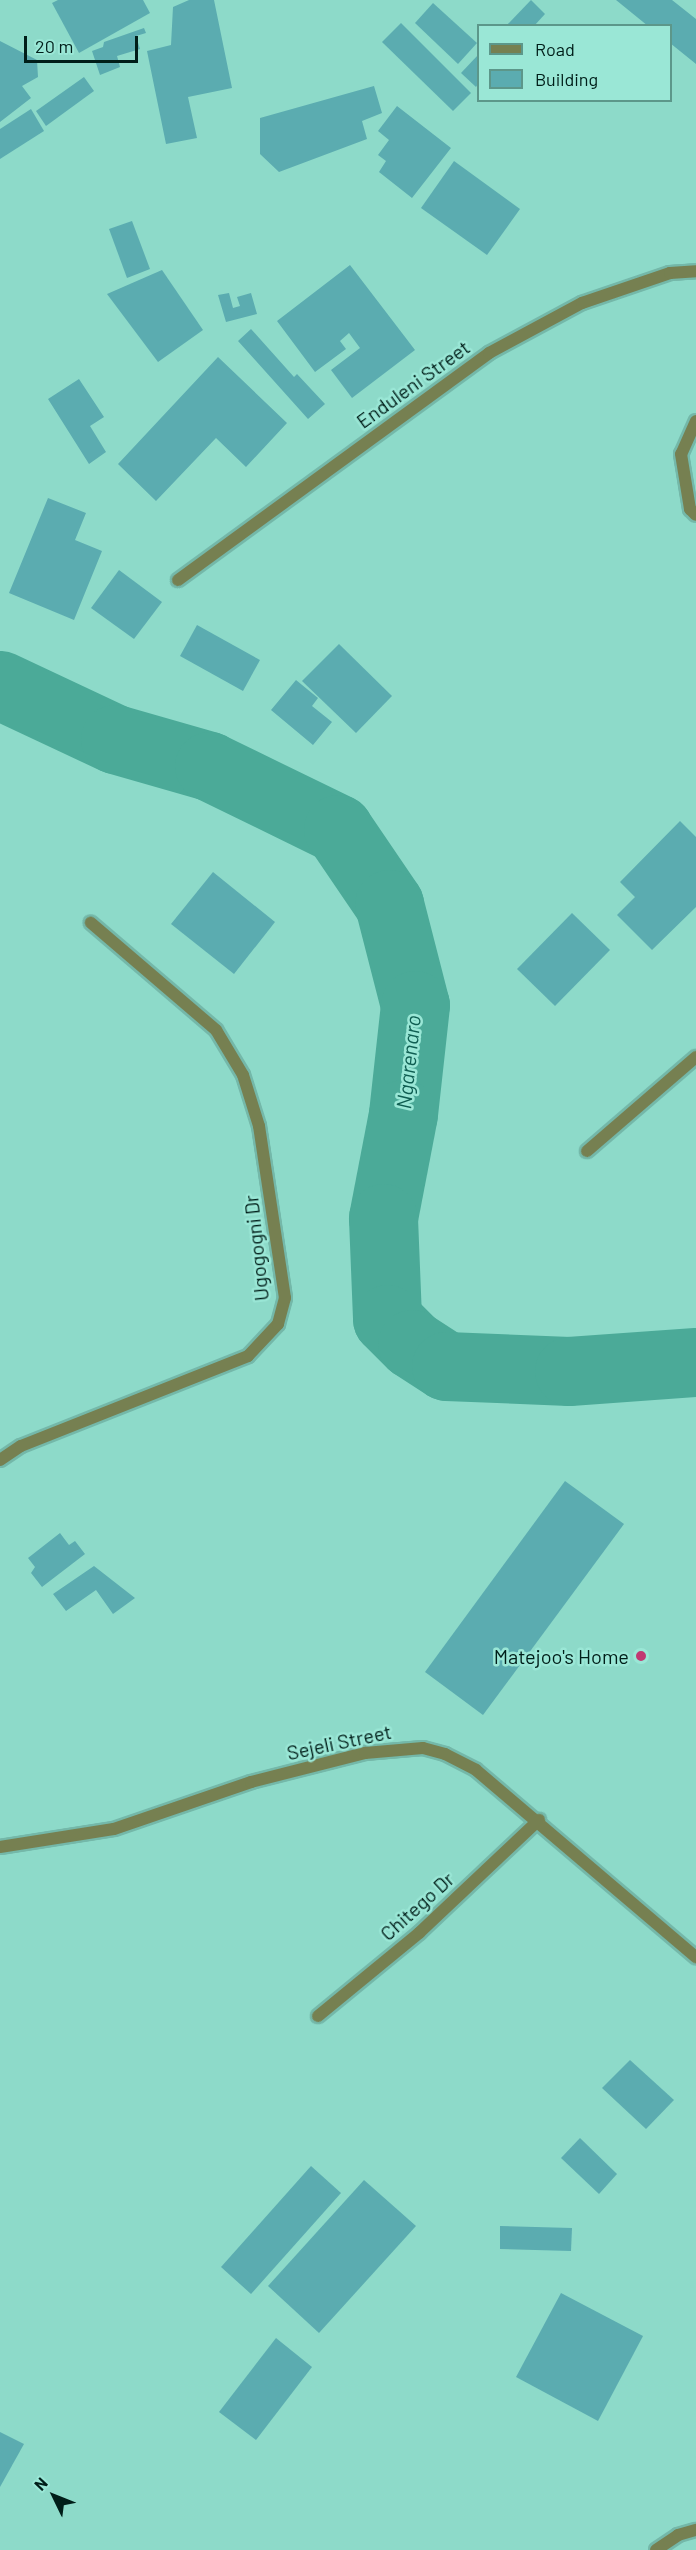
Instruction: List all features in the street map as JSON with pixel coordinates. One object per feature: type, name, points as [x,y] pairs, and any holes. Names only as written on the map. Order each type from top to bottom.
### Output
[{"type":"street","name":"Enduleni Street","points":[[178,580],[489,353],[582,303],[670,273],[696,272]]},
{"type":"street","points":[[696,421],[681,454],[690,509],[696,515]]},
{"type":"street","name":"Ugogogni Dr","points":[[0,1460],[21,1446],[248,1356],[278,1324],[285,1298],[259,1126],[243,1074],[216,1030],[91,923]]},
{"type":"street","points":[[587,1151],[696,1057]]},
{"type":"street","name":"Sejeli Street","points":[[0,1847],[114,1828],[251,1782],[399,1747],[423,1748],[461,1761],[538,1820],[696,1957]]},
{"type":"street","name":"Chitego Dr","points":[[318,2016],[419,1933],[538,1820]]},
{"type":"street","points":[[656,2550],[678,2535],[696,2530]]},
{"type":"building","points":[[58,0],[143,0],[150,13],[79,53],[52,3]]},
{"type":"building","points":[[189,0],[214,0],[232,88],[188,97],[197,138],[166,144],[147,51],[171,45],[173,7]]},
{"type":"building","points":[[531,0],[545,14],[536,24],[508,24]]},
{"type":"building","points":[[616,0],[672,0],[696,19],[696,64],[672,45],[672,24],[646,24]]},
{"type":"building","points":[[433,3],[477,43],[458,64],[415,23]]},
{"type":"building","points":[[401,23],[471,93],[453,111],[382,42]]},
{"type":"building","points":[[144,28],[146,33],[136,36],[140,49],[117,56],[120,67],[100,75],[92,51],[103,47],[104,42]]},
{"type":"building","points":[[0,41],[37,60],[38,77],[22,86],[31,98],[0,122]]},
{"type":"building","points":[[477,56],[476,87],[461,73]]},
{"type":"building","points":[[84,77],[94,91],[46,126],[36,111]]},
{"type":"building","points":[[374,86],[382,113],[362,121],[367,139],[279,172],[260,154],[260,118]]},
{"type":"building","points":[[397,106],[451,148],[412,198],[379,172],[386,161],[378,155],[389,140],[378,131]]},
{"type":"building","points":[[31,109],[44,131],[0,159],[0,129]]},
{"type":"building","points":[[454,161],[520,209],[487,255],[421,208]]},
{"type":"building","points":[[132,221],[150,269],[127,278],[109,229]]},
{"type":"building","points":[[350,265],[415,350],[352,398],[331,370],[360,348],[349,333],[340,341],[346,349],[315,372],[277,321]]},
{"type":"building","points":[[162,270],[203,330],[158,362],[107,294]]},
{"type":"building","points":[[229,293],[233,308],[240,306],[237,297],[251,293],[257,314],[226,322],[218,295]]},
{"type":"building","points":[[251,329],[294,377],[297,374],[325,404],[308,419],[238,341]]},
{"type":"building","points":[[218,357],[287,423],[246,467],[216,438],[156,501],[118,464]]},
{"type":"building","points":[[79,379],[104,417],[90,426],[106,452],[89,464],[48,399]]},
{"type":"building","points":[[48,498],[86,513],[75,540],[102,551],[74,620],[9,593]]},
{"type":"building","points":[[119,570],[162,602],[134,639],[91,608]]},
{"type":"building","points":[[197,625],[260,660],[243,691],[180,656]]},
{"type":"building","points":[[339,644],[392,696],[356,733],[302,681]]},
{"type":"building","points":[[296,680],[318,698],[312,706],[332,722],[313,745],[271,710]]},
{"type":"building","points":[[680,821],[696,837],[696,907],[652,950],[617,915],[635,897],[620,882]]},
{"type":"building","points":[[213,872],[275,922],[234,974],[171,924]]},
{"type":"building","points":[[572,913],[610,950],[555,1006],[517,969]]},
{"type":"building","points":[[565,1481],[624,1524],[483,1715],[425,1672]]},
{"type":"building","points":[[60,1533],[69,1545],[75,1541],[85,1554],[42,1587],[31,1573],[35,1567],[28,1558]]},
{"type":"building","points":[[94,1566],[135,1598],[113,1614],[96,1590],[66,1611],[53,1594]]},
{"type":"building","points":[[630,2060],[674,2100],[646,2129],[602,2088]]},
{"type":"building","points":[[580,2138],[617,2174],[599,2194],[561,2158]]},
{"type":"building","points":[[311,2166],[341,2193],[251,2294],[221,2267]]},
{"type":"building","points":[[364,2180],[416,2226],[319,2333],[268,2286]]},
{"type":"building","points":[[500,2226],[572,2228],[571,2251],[500,2249]]},
{"type":"building","points":[[561,2293],[643,2336],[598,2421],[516,2377]]},
{"type":"building","points":[[276,2338],[312,2367],[256,2440],[219,2412]]},
{"type":"building","points":[[0,2432],[24,2444],[0,2487]]},
{"type":"waterway","name":"Ngarenaro","points":[[0,685],[115,739],[209,766],[338,829],[389,904],[415,1005],[403,1114],[383,1218],[387,1319],[412,1344],[446,1366],[569,1371],[696,1362]]},
{"type":"place","name":"Matejoo's Home","points":[[641,1656]]}]
